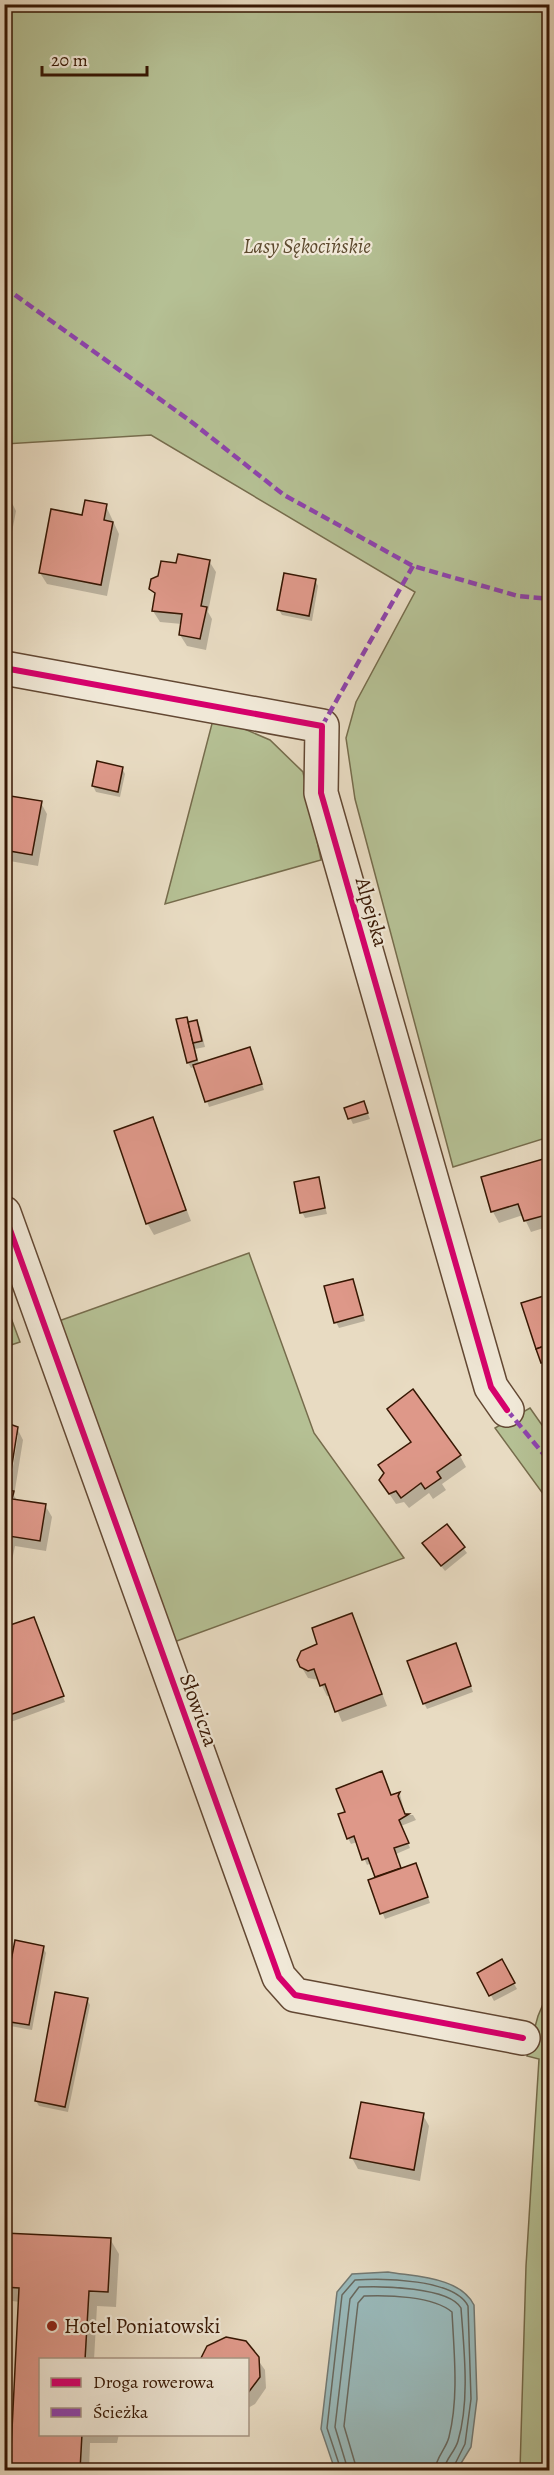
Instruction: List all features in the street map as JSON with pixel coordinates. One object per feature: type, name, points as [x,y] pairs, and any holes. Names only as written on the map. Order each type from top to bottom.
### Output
[{"type":"street","name":"Alpejska","points":[[4,668],[322,726],[321,793],[491,1387],[507,1410]]},
{"type":"street","name":"Słowicza","points":[[4,1213],[279,1977],[296,1995],[523,2038]]},
{"type":"green space","name":"Lasy Sękocińskie","points":[[5,4],[549,5],[549,1137],[453,1167],[355,799],[346,738],[356,702],[415,592],[151,435],[5,444]]},
{"type":"green space","points":[[214,716],[270,740],[303,772],[321,860],[165,904]]},
{"type":"green space","points":[[249,1253],[314,1433],[404,1558],[174,1642],[56,1322]]},
{"type":"green space","points":[[4,1299],[20,1342],[5,1347],[4,1347]]},
{"type":"green space","points":[[530,1408],[549,1435],[549,1502],[495,1428]]},
{"type":"green space","points":[[549,1990],[549,2470],[520,2470],[526,2266],[539,2059],[527,2056],[538,2016]]},
{"type":"water","points":[[388,2272],[424,2277],[448,2284],[459,2289],[474,2305],[477,2399],[471,2447],[457,2470],[335,2470],[321,2429],[337,2292],[352,2274]]},
{"type":"building","points":[[4,497],[11,498],[4,532]]},
{"type":"building","points":[[85,500],[107,504],[104,520],[113,522],[101,585],[39,573],[51,509],[82,515]]},
{"type":"building","points":[[178,554],[210,560],[201,606],[207,607],[200,639],[179,635],[182,614],[152,611],[155,593],[149,589],[151,579],[158,576],[161,561],[176,563]]},
{"type":"building","points":[[284,573],[316,579],[309,616],[277,610]]},
{"type":"building","points":[[97,761],[123,767],[118,792],[92,786]]},
{"type":"building","points":[[4,795],[42,801],[32,855],[4,850]]},
{"type":"building","points":[[187,1017],[197,1060],[187,1063],[176,1019]]},
{"type":"building","points":[[197,1020],[202,1041],[193,1043],[188,1022]]},
{"type":"building","points":[[250,1047],[262,1084],[205,1102],[193,1065]]},
{"type":"building","points":[[364,1101],[368,1113],[348,1119],[344,1108]]},
{"type":"building","points":[[153,1117],[186,1210],[146,1224],[114,1131]]},
{"type":"building","points":[[550,1157],[550,1214],[524,1221],[518,1204],[491,1212],[481,1177]]},
{"type":"building","points":[[319,1177],[325,1208],[300,1213],[294,1182]]},
{"type":"building","points":[[353,1279],[363,1315],[334,1323],[324,1286]]},
{"type":"building","points":[[550,1294],[550,1344],[536,1349],[521,1303]]},
{"type":"building","points":[[550,1344],[550,1360],[541,1363],[536,1349]]},
{"type":"building","points":[[413,1389],[461,1455],[437,1472],[441,1478],[425,1489],[421,1483],[401,1498],[396,1491],[389,1494],[379,1480],[384,1473],[378,1465],[411,1442],[387,1409]]},
{"type":"building","points":[[4,1422],[18,1427],[8,1490],[14,1491],[12,1499],[46,1504],[40,1541],[9,1536],[5,1554]]},
{"type":"building","points":[[447,1524],[465,1547],[441,1566],[422,1543]]},
{"type":"building","points":[[352,1613],[382,1694],[335,1712],[325,1684],[320,1686],[314,1669],[308,1671],[300,1667],[297,1660],[301,1651],[317,1644],[312,1628]]},
{"type":"building","points":[[34,1617],[64,1696],[4,1717],[4,1627]]},
{"type":"building","points":[[456,1643],[471,1686],[423,1704],[407,1661]]},
{"type":"building","points":[[382,1771],[391,1795],[400,1792],[398,1796],[405,1814],[409,1814],[399,1820],[409,1843],[394,1848],[401,1868],[375,1877],[368,1858],[362,1860],[354,1836],[347,1839],[338,1814],[345,1812],[336,1789]]},
{"type":"building","points":[[416,1863],[428,1897],[380,1914],[368,1880]]},
{"type":"building","points":[[15,1940],[44,1946],[29,2025],[4,2021],[4,1997]]},
{"type":"building","points":[[502,1959],[515,1983],[489,1996],[477,1973]]},
{"type":"building","points":[[55,1992],[88,1998],[65,2107],[35,2101]]},
{"type":"building","points":[[361,2102],[424,2113],[414,2170],[350,2158]]},
{"type":"building","name":"Hotel Poniatowski","points":[[4,2233],[111,2238],[108,2292],[89,2291],[85,2358],[39,2358],[39,2436],[82,2436],[80,2470],[10,2470],[19,2288],[4,2287]]},
{"type":"building","points":[[226,2337],[246,2341],[259,2357],[260,2377],[249,2392],[249,2358],[201,2358],[207,2346]]},
{"type":"marked path","points":[[4,287],[189,420],[284,495],[413,566],[518,596],[550,599]]},
{"type":"marked path","points":[[322,726],[413,566]]},
{"type":"marked path","points":[[507,1410],[550,1462]]},
{"type":"cycle path","points":[[4,668],[322,726],[321,793],[491,1387],[507,1410]]},
{"type":"cycle path","points":[[4,1213],[279,1977],[295,1995],[523,2038]]},
{"type":"place","name":"Hotel Poniatowski","points":[[52,2326]]}]
